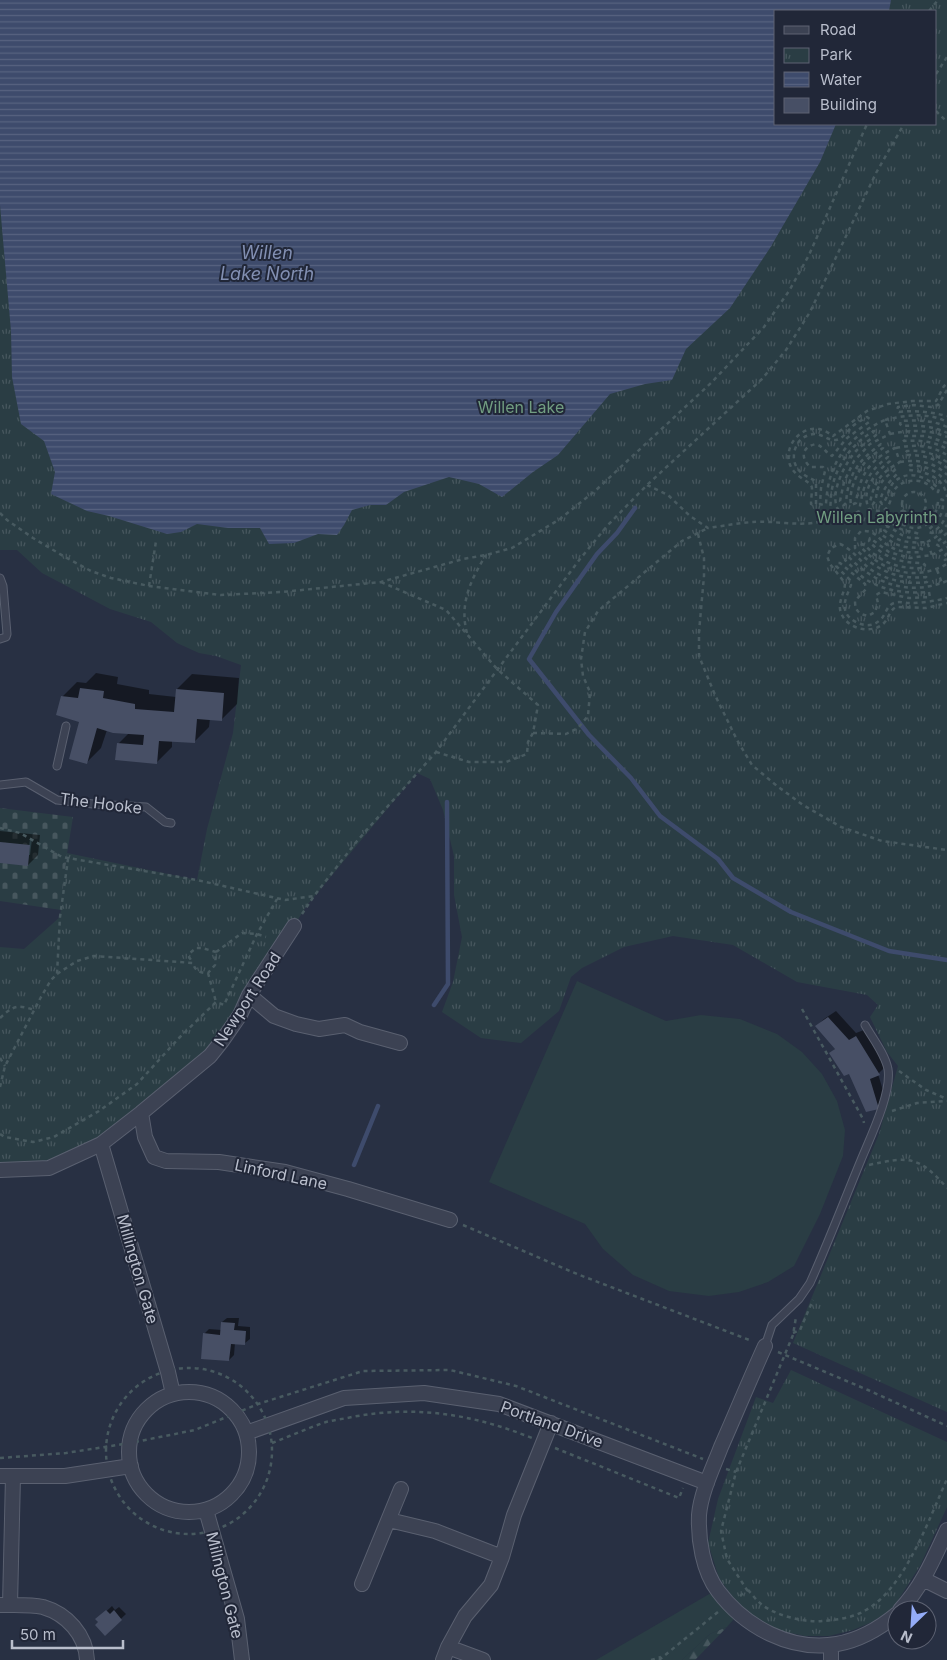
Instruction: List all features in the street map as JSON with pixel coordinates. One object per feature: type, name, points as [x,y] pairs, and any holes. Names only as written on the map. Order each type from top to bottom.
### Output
[{"type":"street","name":"Newport Road","points":[[0,1170],[49,1168],[101,1144],[210,1056],[240,1015],[249,996],[294,926]]},
{"type":"street","points":[[249,996],[274,1016],[296,1024],[319,1029],[345,1025],[360,1032],[400,1043]]},
{"type":"street","name":"Linford Lane","points":[[141,1113],[145,1137],[154,1157],[166,1161],[219,1162],[285,1172],[450,1220]]},
{"type":"street","name":"Millington Gate","points":[[101,1144],[173,1394]]},
{"type":"street","points":[[765,1346],[714,1464],[699,1514],[701,1545],[712,1580],[718,1591],[730,1605],[751,1624],[774,1636],[799,1643],[831,1645],[848,1641],[873,1632],[887,1622]]},
{"type":"street","points":[[190,1392],[207,1394],[223,1402],[236,1414],[246,1433],[249,1449],[248,1465],[242,1480],[233,1493],[221,1503],[206,1510],[190,1512],[174,1510],[159,1504],[146,1494],[137,1481],[131,1466],[130,1443],[133,1430],[149,1407],[160,1399],[173,1394],[190,1392]]},
{"type":"street","name":"Portland Drive","points":[[246,1433],[344,1398],[424,1393],[499,1404],[707,1483]]},
{"type":"street","points":[[483,1660],[445,1653],[465,1616],[491,1585],[502,1557],[514,1515],[551,1423]]},
{"type":"street","points":[[87,1660],[87,1653],[78,1630],[61,1615],[42,1607],[5,1605],[7,1476],[65,1476],[131,1466]]},
{"type":"street","points":[[362,1584],[401,1489]]},
{"type":"street","name":"Millngton Gate","points":[[206,1510],[237,1619],[242,1660]]},
{"type":"street","points":[[389,1520],[435,1530],[502,1557]]},
{"type":"street","points":[[907,1600],[923,1579],[947,1530]]},
{"type":"street","points":[[923,1579],[947,1590]]},
{"type":"street","points":[[831,1645],[831,1660]]},
{"type":"lane","points":[[0,578],[3,586],[7,634],[6,637],[0,639]]},
{"type":"lane","points":[[58,766],[66,726]]},
{"type":"lane","name":"The Hooke","points":[[0,786],[26,782],[57,800],[146,807],[166,822],[171,823]]},
{"type":"lane","points":[[765,1346],[772,1325],[799,1299],[810,1283],[878,1119],[887,1089],[888,1077],[886,1064],[865,1026]]},
{"type":"path","points":[[930,10],[938,0]]},
{"type":"path","points":[[937,72],[947,57]]},
{"type":"path","points":[[937,112],[947,122]]},
{"type":"path","points":[[0,513],[33,538],[91,571],[111,578],[149,586],[221,595],[282,592],[381,582],[463,559],[512,548],[560,520],[595,491],[711,384],[764,327],[789,291],[809,255],[866,125]]},
{"type":"path","points":[[294,926],[314,896],[358,841],[436,752],[580,559],[608,525],[647,485],[762,380],[786,350],[810,312],[876,173],[903,125]]},
{"type":"path","points":[[947,384],[936,401],[888,404],[867,411],[833,436],[818,429],[804,432],[790,445],[788,453],[789,462],[796,475],[809,482],[812,486],[810,504],[816,504],[816,482],[803,474],[796,466],[793,458],[795,447],[801,438],[812,434],[822,435],[833,441],[839,440],[867,417],[870,419],[869,422],[847,438],[832,456],[828,454],[824,447],[816,444],[810,445],[804,454],[804,461],[810,467],[823,467],[825,471],[820,504],[823,506],[826,504],[827,487],[831,474],[841,452],[857,436],[885,420],[899,416],[916,415],[943,419],[947,422]]},
{"type":"path","points":[[947,390],[938,405],[931,407],[898,406],[897,410],[899,412],[926,411],[947,416]]},
{"type":"path","points":[[885,420],[890,434]]},
{"type":"path","points":[[947,427],[942,424],[917,420],[901,422],[900,424],[902,426],[917,425],[947,433]]},
{"type":"path","points":[[947,437],[917,430],[890,434],[870,444],[854,461],[844,482],[840,501],[844,505],[846,503],[850,478],[856,467],[866,455],[881,444],[884,445],[883,448],[870,458],[860,470],[852,488],[851,505],[856,503],[858,489],[865,472],[882,454],[895,448],[919,445],[937,449],[947,455]]},
{"type":"path","points":[[533,733],[566,734],[578,728],[588,716],[590,692],[583,676],[581,659],[585,632],[598,611],[682,541],[708,528],[754,522],[800,523],[821,521],[828,516],[831,509],[834,480],[847,454],[862,438],[874,431],[877,432],[876,435],[856,450],[844,467],[835,498],[836,506],[842,515],[852,516],[859,511],[862,489],[868,477],[876,466],[888,457],[890,461],[879,469],[872,478],[866,503],[869,508],[884,510],[889,505],[896,488],[905,482],[915,480],[927,484],[938,492],[939,489],[930,480],[916,475],[904,477],[893,484],[885,502],[882,504],[880,501],[883,491],[888,482],[897,474],[895,470],[885,478],[878,488],[875,502],[873,504],[870,502],[877,481],[885,470],[900,462],[918,461],[931,464],[943,471],[947,476]]},
{"type":"path","points":[[947,443],[926,436],[904,436],[903,439],[904,441],[926,441],[947,449]]},
{"type":"path","points":[[895,448],[900,462]]},
{"type":"path","points":[[947,462],[934,454],[918,450],[905,453],[908,456],[919,455],[932,458],[947,468]]},
{"type":"path","points":[[947,483],[940,474],[931,469],[910,465],[908,468],[909,470],[929,473],[940,482],[947,492],[947,496]]},
{"type":"path","points":[[647,485],[668,495],[690,516],[708,528]]},
{"type":"path","points":[[910,492],[918,492],[925,497],[926,509],[920,515],[909,516],[904,510],[902,506],[903,498],[910,492]]},
{"type":"path","points":[[947,512],[945,520],[932,533],[929,532],[930,529],[936,524],[944,507],[943,500],[940,499],[937,512],[931,522],[921,527],[912,528],[893,521],[893,524],[898,529],[919,534],[918,538],[910,538],[898,534],[886,526],[884,530],[892,537],[906,543],[927,542],[936,537],[947,525]]},
{"type":"path","points":[[904,510],[883,521],[880,525],[881,534],[895,544],[920,548],[921,552],[899,551],[887,545],[869,530],[861,531],[855,538],[855,548],[868,562],[892,574],[915,578],[926,577],[928,579],[927,582],[916,584],[890,579],[872,570],[848,548],[840,544],[831,548],[827,556],[830,564],[845,582],[840,599],[840,612],[844,620],[856,628],[872,630],[884,624],[892,609],[896,607],[926,608],[947,603]]},
{"type":"path","points":[[947,533],[936,544],[939,546],[947,541]]},
{"type":"path","points":[[698,534],[704,558],[699,656],[715,695],[737,740],[752,765],[803,806],[840,827],[882,841],[947,850]]},
{"type":"path","points":[[947,547],[932,555],[910,558],[889,552],[870,538],[869,541],[884,554],[899,561],[923,563],[925,565],[924,568],[899,567],[883,560],[865,545],[862,544],[861,547],[879,564],[894,570],[911,573],[927,572],[937,570],[947,564]]},
{"type":"path","points":[[149,586],[156,541]]},
{"type":"path","points":[[927,542],[932,555]]},
{"type":"path","points":[[947,553],[943,558],[947,559]]},
{"type":"path","points":[[468,636],[464,615],[465,602],[473,576],[486,555]]},
{"type":"path","points":[[947,581],[928,587],[910,588],[889,584],[868,575],[849,557],[846,557],[845,560],[865,578],[881,587],[908,593],[929,592],[930,597],[910,598],[881,592],[876,595],[878,604],[875,612],[868,616],[860,614],[855,608],[855,601],[866,589],[865,584],[840,563],[836,566],[850,580],[851,585],[844,602],[846,614],[854,622],[865,625],[874,624],[881,620],[889,605],[896,602],[909,603],[947,598]]},
{"type":"path","points":[[937,570],[942,583]]},
{"type":"path","points":[[381,582],[446,610],[498,669],[538,705],[533,733],[528,742],[527,754],[506,762],[469,762],[436,752]]},
{"type":"path","points":[[0,828],[20,833],[62,857],[197,880],[276,899],[285,900],[314,896]]},
{"type":"path","points":[[57,974],[60,917],[68,858]]},
{"type":"path","points":[[216,1002],[224,1005],[257,934],[276,899]]},
{"type":"path","points":[[216,952],[196,948],[190,953],[189,957],[196,970],[208,973],[215,965],[216,952],[242,933],[266,937]]},
{"type":"path","points":[[0,1087],[5,1066],[51,980],[77,961],[94,956],[193,963]]},
{"type":"path","points":[[208,973],[216,1002]]},
{"type":"path","points":[[0,1134],[5,1137],[33,1142],[54,1137],[98,1111],[137,1084],[179,1038],[216,1002]]},
{"type":"path","points":[[0,1018],[13,1008],[22,1006],[34,1010]]},
{"type":"path","points":[[802,1009],[864,1119],[864,1127]]},
{"type":"path","points":[[0,1058],[5,1066]]},
{"type":"path","points":[[886,1064],[893,1066],[926,1090],[946,1099]]},
{"type":"path","points":[[878,1119],[896,1109],[917,1103],[946,1099]]},
{"type":"path","points":[[858,1168],[894,1160],[913,1161],[931,1170],[947,1188]]},
{"type":"path","points":[[450,1220],[577,1274],[765,1346],[947,1426]]},
{"type":"path","points":[[793,1333],[800,1330],[814,1298]]},
{"type":"path","points":[[799,1299],[793,1333],[736,1472],[721,1532],[727,1559],[747,1590],[762,1604],[788,1617],[811,1622],[838,1620],[866,1611],[890,1590],[914,1550],[947,1479]]},
{"type":"path","points":[[183,1368],[201,1368],[234,1380],[258,1404],[269,1424],[272,1459],[263,1489],[244,1514],[212,1532],[183,1533],[166,1530],[151,1524],[137,1515],[125,1503],[116,1489],[108,1470],[108,1434],[119,1406],[139,1384],[152,1376],[168,1372],[183,1368]]},
{"type":"path","points":[[0,1458],[66,1453],[195,1430],[258,1404],[363,1371],[450,1370],[516,1386],[736,1472]]},
{"type":"path","points":[[272,1443],[327,1422],[371,1414],[408,1411],[478,1419],[505,1427],[679,1498],[688,1475]]},
{"type":"path","points":[[659,1660],[747,1590]]},
{"type":"path","points":[[650,1660],[663,1656]]},
{"type":"green space","name":"Willen Lake","points":[[0,0],[947,0],[947,1412],[793,1343],[879,1134],[898,1066],[887,1052],[870,1017],[878,1005],[867,995],[797,982],[733,945],[673,936],[624,947],[582,968],[571,977],[559,1011],[521,1043],[481,1038],[442,1012],[453,982],[462,937],[454,895],[454,856],[443,810],[430,779],[417,773],[308,904],[249,995],[222,1041],[141,1113],[49,1168],[0,1170],[0,947],[24,949],[60,917],[67,853],[197,880],[207,829],[233,733],[241,665],[216,656],[199,653],[177,643],[151,622],[110,609],[42,573],[17,550],[0,550]]},
{"type":"green space","points":[[0,808],[73,817],[61,910],[0,901]]},
{"type":"green space","points":[[577,981],[666,1021],[701,1015],[740,1019],[777,1034],[802,1052],[822,1074],[837,1101],[845,1130],[843,1156],[820,1214],[794,1266],[768,1282],[739,1292],[709,1296],[669,1291],[633,1275],[603,1249],[585,1224],[489,1182]]},
{"type":"green space","points":[[791,1370],[947,1442],[947,1507],[920,1566],[898,1600],[887,1600],[887,1612],[872,1622],[853,1630],[829,1636],[805,1636],[776,1630],[754,1618],[738,1605],[719,1578],[708,1543],[718,1499],[756,1397],[773,1403]]},
{"type":"green space","points":[[711,1593],[734,1619],[727,1627],[710,1634],[682,1660],[596,1660]]},
{"type":"green space","points":[[727,1627],[695,1660],[682,1660],[710,1634]]},
{"type":"water","name":"Willen Lake North","points":[[0,0],[891,0],[889,10],[774,10],[774,125],[836,125],[820,162],[770,248],[730,308],[686,349],[672,380],[645,384],[610,394],[558,455],[502,497],[479,484],[449,477],[404,492],[386,505],[370,505],[352,510],[337,535],[318,534],[294,543],[269,544],[260,528],[228,528],[197,524],[181,532],[167,534],[87,511],[51,494],[55,472],[44,441],[21,424],[12,377],[11,331],[0,205]]},
{"type":"building","points":[[80,688],[104,691],[103,698],[135,704],[135,709],[174,712],[176,689],[224,693],[222,721],[197,719],[195,743],[159,741],[157,764],[115,760],[117,743],[143,745],[144,735],[113,733],[97,728],[87,764],[69,759],[79,722],[56,715],[61,696],[78,698]]},
{"type":"building","points":[[0,842],[30,845],[28,866],[0,863]]},
{"type":"building","points":[[828,1017],[849,1040],[856,1036],[880,1075],[870,1079],[879,1109],[866,1112],[849,1074],[844,1076],[829,1053],[835,1049],[815,1026]]},
{"type":"building","points":[[221,1322],[235,1323],[234,1330],[246,1331],[245,1345],[231,1344],[229,1361],[201,1359],[203,1333],[220,1335]]},
{"type":"building","points":[[106,1610],[110,1614],[114,1610],[122,1620],[105,1636],[95,1625],[98,1622],[95,1619]]},
{"type":"waterway","points":[[635,508],[617,533],[597,554],[556,612],[529,659],[589,735],[631,778],[660,816],[718,859],[733,878],[791,912],[889,951],[947,960]]},
{"type":"waterway","points":[[434,1005],[448,984],[447,802]]},
{"type":"waterway","points":[[354,1165],[378,1106]]},
{"type":"park label","name":"Willen Labyrinth","points":[[877,517]]}]
